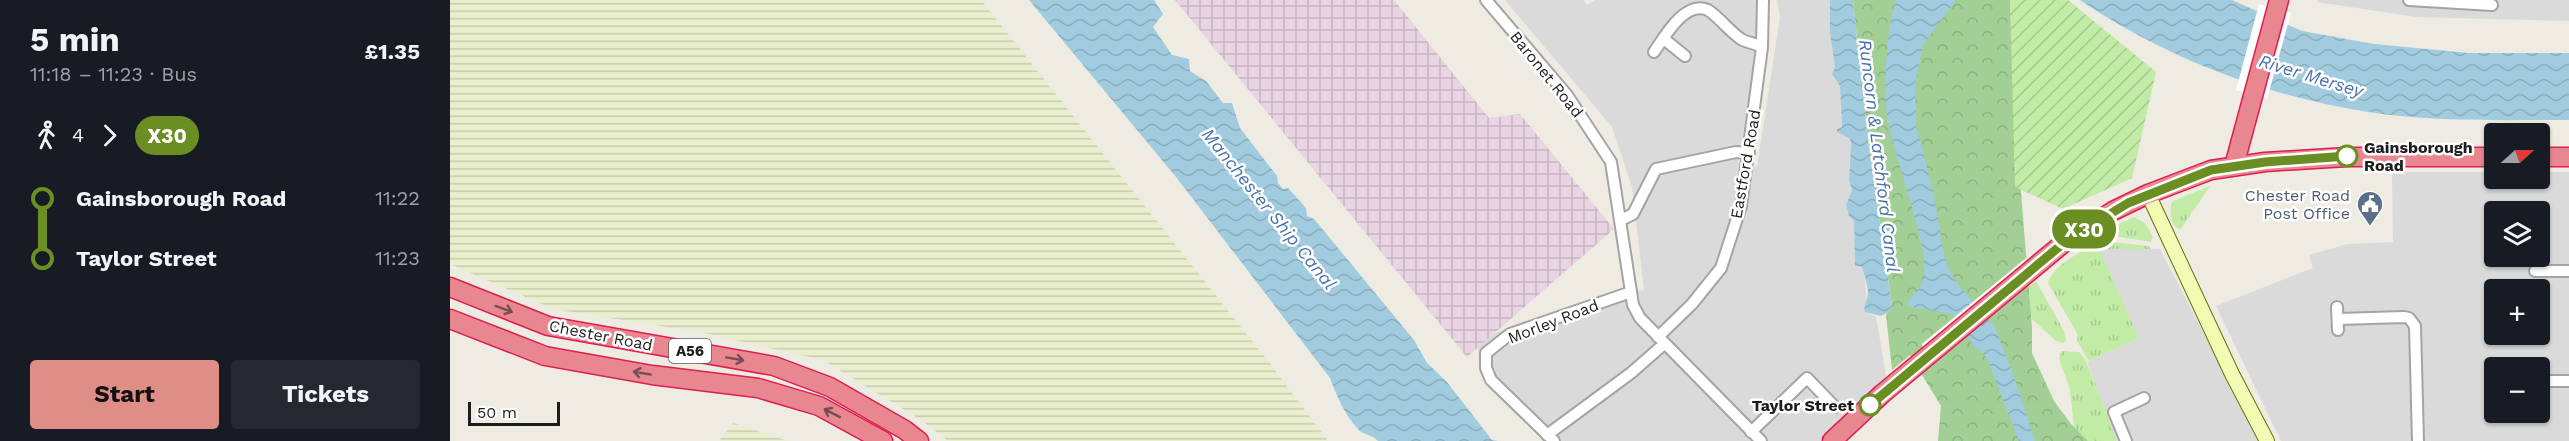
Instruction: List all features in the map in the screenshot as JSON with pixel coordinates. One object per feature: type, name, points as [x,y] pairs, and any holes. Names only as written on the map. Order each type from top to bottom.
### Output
[{"type":"highway","points":[[2234,166],[2278,5]]},
{"type":"highway","points":[[1840,439],[1925,357],[2028,271],[2077,233],[2113,211],[2148,194],[2197,174],[2234,166],[2347,156],[2484,157]]},
{"type":"highway","points":[[2550,157],[2569,157]]},
{"type":"highway","name":"Chester Road","points":[[450,287],[548,326],[774,366],[830,387],[905,430],[919,441]]},
{"type":"highway","name":"Chester Road","points":[[450,319],[545,356],[652,375],[758,388],[819,406],[883,441]]},
{"type":"street","name":"Baronet Road","points":[[1486,0],[1567,95],[1611,162],[1622,220],[1631,291]]},
{"type":"street","name":"Eastford Road","points":[[1551,438],[1631,373],[1661,341],[1721,268],[1741,206],[1762,47],[1763,0]]},
{"type":"street","points":[[2409,0],[2492,5]]},
{"type":"street","points":[[1654,52],[1687,9],[1699,6],[1709,10],[1742,40],[1751,41],[1762,47]]},
{"type":"street","points":[[1664,39],[1685,56]]},
{"type":"street","points":[[1622,220],[1633,214],[1656,169],[1736,152],[1749,153]]},
{"type":"street","points":[[2148,194],[2232,374],[2267,441]]},
{"type":"street","points":[[2535,271],[2569,271]]},
{"type":"street","points":[[1631,291],[1633,305],[1640,318],[1761,441]]},
{"type":"street","name":"Morley Road","points":[[1551,438],[1491,380],[1486,368],[1486,353],[1510,334],[1631,291]]},
{"type":"street","points":[[2337,307],[2338,324],[2404,317],[2413,321],[2418,441]]},
{"type":"street","points":[[1751,432],[1807,378],[1835,407]]},
{"type":"street","points":[[2550,381],[2569,381]]},
{"type":"street","points":[[2126,441],[2114,412],[2144,398]]},
{"type":"shaded area","points":[[1175,0],[1394,0],[1489,118],[1520,114],[1614,229],[1467,357]]},
{"type":"shaded area","points":[[1505,0],[1583,0],[1587,5],[1595,0],[1759,0],[1762,18],[1738,163],[1757,167],[1780,17],[1777,0],[1830,0],[1830,32],[1835,68],[1833,70],[1840,86],[1842,127],[1837,129],[1838,133],[1850,139],[1851,144],[1849,180],[1852,190],[1846,205],[1849,216],[1854,221],[1855,266],[1862,267],[1868,314],[1876,316],[1889,393],[1836,441],[1545,441],[1481,376],[1478,348],[1493,334],[1584,301],[1644,290],[1632,187],[1612,127]]},
{"type":"shaded area","points":[[2318,0],[2569,0],[2569,21],[2416,17],[2317,2]]},
{"type":"shaded area","points":[[2392,172],[2484,172],[2484,189],[2550,189],[2550,172],[2569,172],[2569,441],[2281,441],[2216,306],[2313,268],[2309,255],[2348,244],[2393,242]]},
{"type":"shaded area","points":[[2098,248],[2160,249],[2259,441],[2117,441],[2087,362],[2139,338]]},
{"type":"green space","points":[[450,0],[981,0],[1268,361],[1328,441],[948,441],[921,420],[823,360],[704,333],[553,309],[450,264]]},
{"type":"green space","points":[[1853,0],[2010,0],[2015,118],[2032,328],[2032,353],[2054,401],[2071,424],[2088,441],[1938,441],[1941,406],[1910,355],[1892,370],[1886,315],[1892,305],[1868,141]]},
{"type":"green space","points":[[2010,0],[2068,0],[2156,72],[2132,178],[2063,209],[2015,187]]},
{"type":"green space","points":[[2210,186],[2180,230],[2171,217],[2173,201]]},
{"type":"green space","points":[[2134,217],[2145,223],[2153,237],[2151,242],[2101,232]]},
{"type":"green space","points":[[2101,241],[2149,246],[2150,249],[2099,249],[2139,338],[2089,361],[2077,341],[2078,335],[2048,283],[2051,276],[2063,264]]},
{"type":"green space","points":[[2036,281],[2064,331],[2066,340],[2063,343],[2056,341],[2031,318],[2029,286]]},
{"type":"green space","points":[[2061,351],[2079,352],[2083,357],[2117,441],[2088,441],[2074,427],[2070,389],[2059,359]]},
{"type":"green space","points":[[733,423],[788,441],[719,441]]},
{"type":"water","name":"Manchester Ship Canal","points":[[1029,0],[1154,0],[1163,14],[1153,27],[1172,55],[1189,59],[1190,71],[1206,81],[1223,103],[1232,103],[1240,128],[1277,176],[1278,183],[1283,189],[1288,188],[1306,208],[1307,216],[1314,219],[1414,340],[1427,363],[1447,382],[1492,440],[1498,441],[1378,441],[1360,431],[1345,411],[1330,378],[1176,177]]},
{"type":"water","points":[[1830,0],[1853,0],[1868,141],[1892,306],[1890,311],[1881,316],[1865,312],[1867,283],[1862,267],[1855,266],[1854,221],[1849,216],[1846,205],[1852,190],[1849,180],[1851,144],[1850,139],[1837,132],[1837,129],[1842,127],[1840,86],[1832,74],[1835,67],[1830,33]]},
{"type":"water","points":[[1896,0],[1956,0],[1923,45],[1915,84],[1916,125],[1933,191],[1948,267],[1955,280],[1995,328],[2035,441],[2019,441],[1987,358],[1975,347],[1953,314],[1910,307],[1907,304],[1922,284],[1924,268],[1917,226],[1887,115],[1885,89],[1887,57],[1890,25]]},
{"type":"water","name":"River Mersey","points":[[2080,0],[2232,0],[2302,31],[2374,44],[2469,53],[2569,53],[2569,120],[2468,120],[2393,115],[2330,105],[2292,96],[2254,85],[2182,57],[2113,21]]},
{"type":"pier","points":[[2259,4],[2291,13],[2267,99],[2236,90]]},
{"type":"pier","points":[[2026,258],[2031,283],[1928,369],[1922,344]]},
{"type":"bus line","name":"X30","points":[[1870,405],[2066,241],[2128,203],[2211,170],[2303,158],[2347,156]]},
{"type":"place","name":"Gainsborough Road","points":[[2347,156]]},
{"type":"place","name":"Chester Road Post Office","points":[[2370,227]]},
{"type":"place","name":"Taylor Street","points":[[1870,405]]},
{"type":"water label","name":"Runcorn & Latchford Canal","points":[[1879,156]]}]
